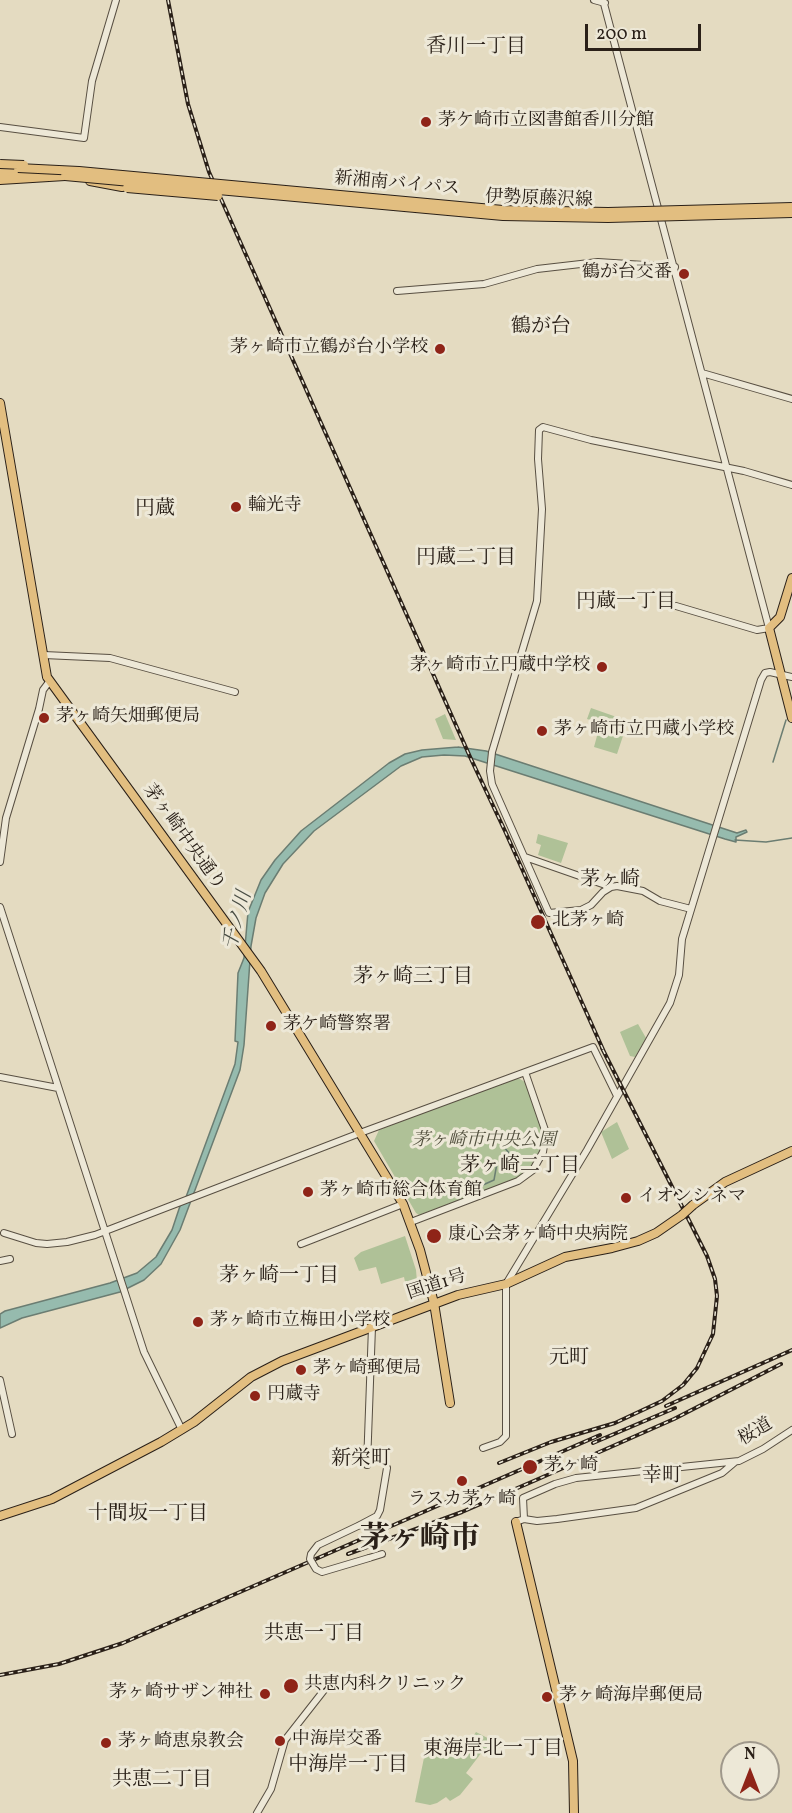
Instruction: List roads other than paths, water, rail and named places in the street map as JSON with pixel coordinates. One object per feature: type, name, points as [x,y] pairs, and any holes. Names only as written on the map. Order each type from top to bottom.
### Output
[{"type":"highway","points":[[0,164],[66,168],[100,173]]},
{"type":"highway","name":"新湘南バイパス","points":[[0,171],[47,169],[100,173],[469,208],[538,212],[792,210]]},
{"type":"highway","name":"新湘南バイパス","points":[[0,171],[65,174],[469,214],[538,218],[608,218],[792,210]]},
{"type":"highway","points":[[0,180],[123,172],[224,181],[304,193]]},
{"type":"highway","points":[[65,174],[122,187],[206,195],[279,196]]},
{"type":"highway","name":"国道1号","points":[[0,1516],[52,1499],[182,1430],[251,1377],[282,1361],[434,1303],[506,1284],[565,1257],[638,1241],[656,1233],[725,1182],[792,1151]]},
{"type":"main road","points":[[65,174],[182,184]]},
{"type":"main road","name":"伊勢原藤沢線","points":[[249,190],[503,212],[660,214],[792,210]]},
{"type":"main road","name":"茅ヶ崎中央通り","points":[[0,403],[44,655],[45,672],[49,682],[253,959],[403,1204],[411,1222],[434,1303],[450,1403]]},
{"type":"main road","points":[[792,578],[780,617],[769,628],[792,718]]},
{"type":"main road","points":[[516,1522],[572,1754],[574,1813]]},
{"type":"street","points":[[0,128],[84,138],[92,81],[116,0]]},
{"type":"street","points":[[594,0],[604,2],[769,628],[757,630],[676,606]]},
{"type":"street","points":[[396,291],[484,284],[537,269],[598,262],[675,267]]},
{"type":"street","points":[[702,373],[792,399]]},
{"type":"street","points":[[611,887],[591,905],[581,910],[549,912],[490,777],[492,752],[537,601],[542,509],[538,459],[540,428],[726,466],[792,485]]},
{"type":"street","points":[[44,655],[110,658],[235,692]]},
{"type":"street","points":[[483,1448],[504,1440],[506,1436],[506,1284],[660,1022],[673,995],[679,975],[682,939],[761,680],[765,673],[792,677]]},
{"type":"street","points":[[0,862],[6,818],[43,690],[49,682]]},
{"type":"street","points":[[525,857],[611,887],[643,891],[660,901],[691,909]]},
{"type":"street","points":[[0,907],[144,1352],[182,1430]]},
{"type":"street","points":[[4,1233],[47,1244],[67,1242],[105,1231],[593,1047],[617,1096]]},
{"type":"street","points":[[411,1222],[518,1181],[533,1170],[543,1152],[546,1133],[525,1072]]},
{"type":"street","points":[[0,1077],[58,1088]]},
{"type":"street","points":[[301,1244],[403,1204]]},
{"type":"street","points":[[0,1261],[10,1259]]},
{"type":"street","points":[[367,1465],[372,1327]]},
{"type":"street","points":[[0,1380],[12,1434]]},
{"type":"street","name":"桜道","points":[[735,1461],[763,1449],[792,1430]]},
{"type":"street","points":[[524,1519],[523,1498],[566,1481],[735,1461]]},
{"type":"street","points":[[516,1522],[524,1519],[537,1521],[636,1508],[722,1473],[735,1461]]},
{"type":"street","points":[[382,1554],[335,1570],[322,1572],[316,1569],[310,1559],[318,1545],[377,1516],[387,1468]]},
{"type":"street","points":[[257,1813],[271,1789],[285,1740],[325,1689]]},
{"type":"water","points":[[458,747],[486,751],[737,833],[746,830],[747,832],[736,837],[736,842],[465,756],[422,757],[401,766],[314,831],[283,864],[265,893],[256,918],[251,946],[240,1070],[180,1230],[161,1264],[144,1280],[120,1292],[22,1318],[0,1328],[0,1314],[5,1311],[110,1283],[137,1273],[156,1257],[172,1230],[182,1200],[186,1197],[235,1064],[238,1042],[235,1041],[238,973],[244,958],[248,912],[261,880],[275,860],[301,831],[389,763],[405,754],[422,750]]},
{"type":"waterway","points":[[773,762],[786,720]]},
{"type":"waterway","name":"千ノ川","points":[[735,840],[766,842],[792,838]]},
{"type":"waterway","points":[[447,1193],[465,1193],[494,1180],[497,1163],[509,1153],[501,1146]]},
{"type":"railway","points":[[168,0],[188,104],[209,172],[605,1054]]},
{"type":"railway","points":[[499,1463],[551,1442],[615,1423],[662,1401],[683,1385],[697,1368],[713,1334],[717,1296],[715,1279],[707,1256],[602,1048]]},
{"type":"railway","points":[[666,1406],[792,1350]]},
{"type":"railway","points":[[348,1554],[462,1512],[536,1480],[674,1419],[781,1364]]},
{"type":"railway","points":[[593,1443],[675,1408]]},
{"type":"railway","points":[[0,1675],[59,1664],[123,1643],[600,1435]]},
{"type":"place","name":"茅ケ崎市立図書館香川分館","points":[[426,122]]},
{"type":"place","name":"鶴が台交番","points":[[684,274]]},
{"type":"place","name":"茅ヶ崎市立鶴が台小学校","points":[[440,349]]},
{"type":"place","name":"輪光寺","points":[[236,507]]},
{"type":"place","name":"茅ヶ崎市立円蔵中学校","points":[[602,667]]},
{"type":"place","name":"茅ヶ崎矢畑郵便局","points":[[44,718]]},
{"type":"place","name":"茅ヶ崎市立円蔵小学校","points":[[542,731]]},
{"type":"place","name":"北茅ヶ崎","points":[[538,922]]},
{"type":"place","name":"茅ケ崎警察署","points":[[271,1026]]},
{"type":"place","name":"茅ヶ崎市総合体育館","points":[[308,1192]]},
{"type":"place","name":"イオンシネマ","points":[[626,1198]]},
{"type":"place","name":"康心会茅ヶ崎中央病院","points":[[434,1236]]},
{"type":"place","name":"茅ヶ崎市立梅田小学校","points":[[198,1322]]},
{"type":"place","name":"茅ヶ崎郵便局","points":[[301,1370]]},
{"type":"place","name":"円蔵寺","points":[[255,1396]]},
{"type":"place","name":"茅ヶ崎","points":[[530,1467]]},
{"type":"place","name":"ラスカ茅ヶ崎","points":[[462,1481]]},
{"type":"place","name":"共恵内科クリニック","points":[[291,1686]]},
{"type":"place","name":"茅ヶ崎サザン神社","points":[[265,1694]]},
{"type":"place","name":"茅ヶ崎海岸郵便局","points":[[547,1697]]},
{"type":"place","name":"中海岸交番","points":[[280,1741]]},
{"type":"place","name":"茅ヶ崎恵泉教会","points":[[106,1743]]},
{"type":"district","name":"香川一丁目","points":[[476,48]]},
{"type":"district","name":"鶴が台","points":[[541,328]]},
{"type":"district","name":"円蔵","points":[[155,510]]},
{"type":"district","name":"円蔵二丁目","points":[[466,559]]},
{"type":"district","name":"円蔵一丁目","points":[[626,603]]},
{"type":"district","name":"茅ヶ崎","points":[[610,881]]},
{"type":"district","name":"茅ヶ崎三丁目","points":[[413,978]]},
{"type":"district","name":"茅ヶ崎二丁目","points":[[520,1167]]},
{"type":"district","name":"茅ヶ崎一丁目","points":[[279,1277]]},
{"type":"district","name":"元町","points":[[569,1359]]},
{"type":"district","name":"新栄町","points":[[361,1460]]},
{"type":"district","name":"幸町","points":[[662,1477]]},
{"type":"district","name":"十間坂一丁目","points":[[148,1515]]},
{"type":"district","name":"茅ヶ崎市","points":[[420,1541]]},
{"type":"district","name":"共恵一丁目","points":[[314,1635]]},
{"type":"district","name":"東海岸北一丁目","points":[[493,1750]]},
{"type":"district","name":"中海岸一丁目","points":[[348,1766]]},
{"type":"district","name":"共恵二丁目","points":[[162,1781]]},
{"type":"park label","name":"茅ヶ崎市中央公園","points":[[484,1142]]}]
